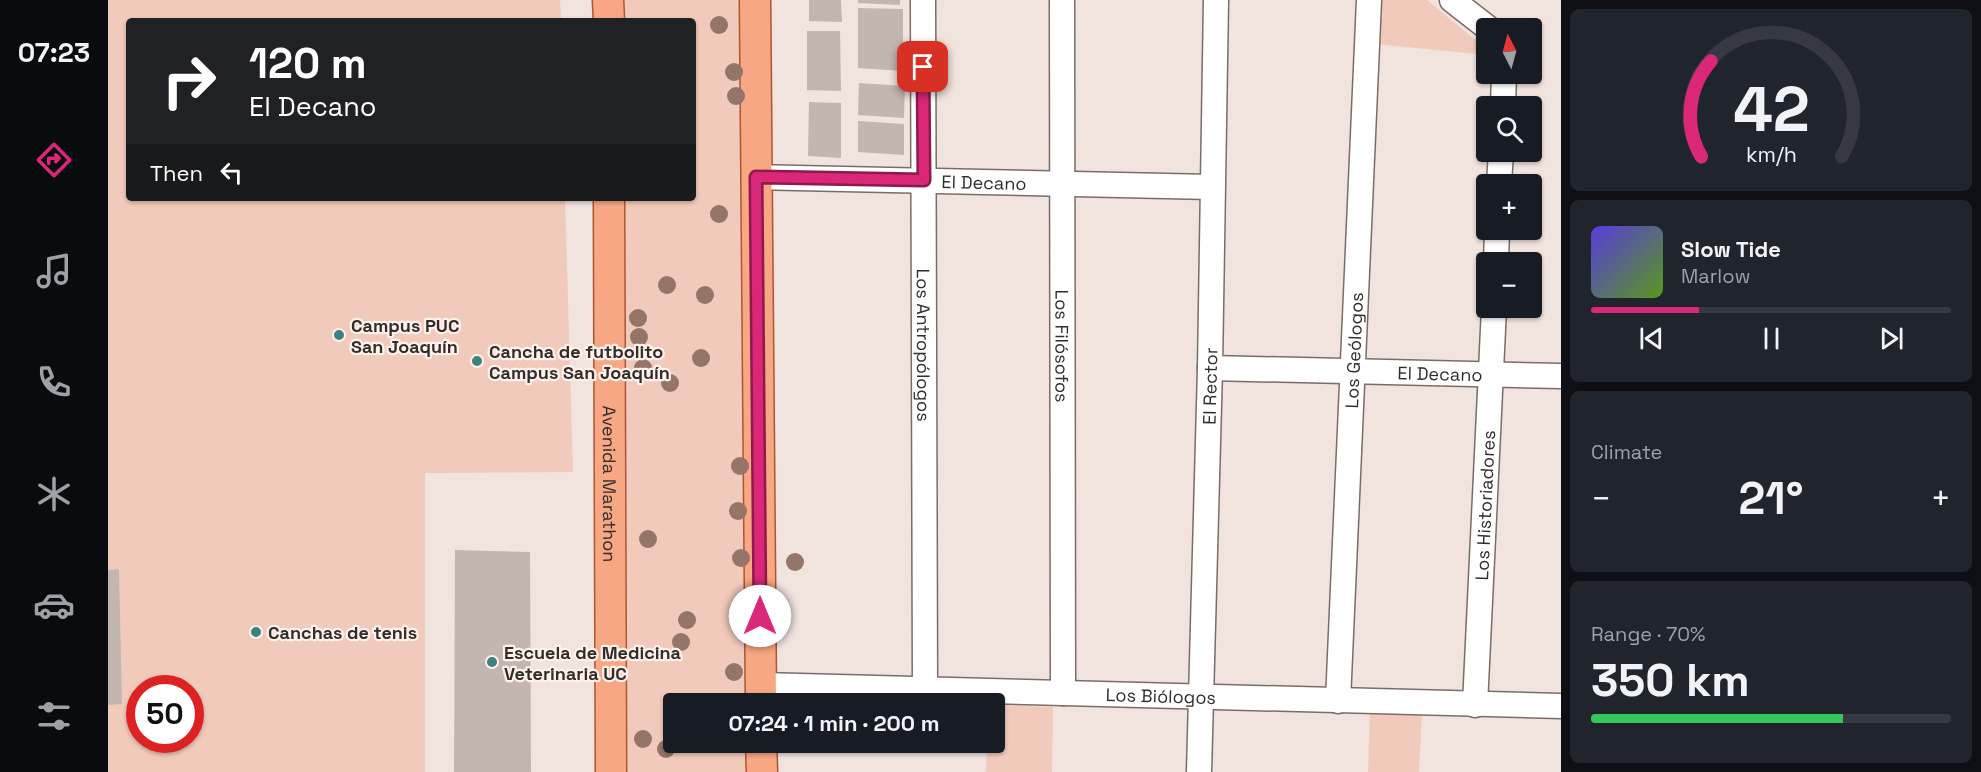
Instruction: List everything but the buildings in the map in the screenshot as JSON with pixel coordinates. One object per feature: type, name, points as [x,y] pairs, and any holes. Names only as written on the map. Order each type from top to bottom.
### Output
[{"type":"main road","points":[[608,0],[609,18]]},
{"type":"main road","points":[[755,0],[761,693]]},
{"type":"main road","name":"Avenida Marathon","points":[[609,201],[611,772]]},
{"type":"main road","points":[[761,753],[762,772]]},
{"type":"street","name":"Los Antropólogos","points":[[923,0],[925,690]]},
{"type":"street","name":"Los Filósofos","points":[[1062,0],[1063,693]]},
{"type":"street","name":"El Rector","points":[[1199,772],[1210,368],[1216,0]]},
{"type":"street","name":"Los Geólogos","points":[[1338,701],[1369,0]]},
{"type":"street","points":[[1452,0],[1476,19]]},
{"type":"street","name":"El Decano","points":[[756,177],[1212,187]]},
{"type":"street","name":"Los Historiadores","points":[[1475,705],[1493,318]]},
{"type":"street","name":"El Decano","points":[[1210,368],[1561,376]]},
{"type":"street","name":"Los Biólogos","points":[[802,693],[925,690],[1561,706]]},
{"type":"shaded area","name":"Campus PUC San Joaquín","points":[[108,0],[560,0],[561,18],[126,18],[126,201],[565,201],[573,472],[425,473],[425,772],[108,772]]},
{"type":"shaded area","points":[[621,0],[742,0],[750,693],[663,693],[663,753],[750,753],[750,772],[623,772],[622,201],[696,201],[696,18],[621,18]]},
{"type":"shaded area","points":[[1379,0],[1427,0],[1476,41],[1476,54],[1376,44]]},
{"type":"shaded area","points":[[1005,705],[1053,707],[1052,772],[986,772],[987,753],[1005,753]]},
{"type":"shaded area","points":[[1370,712],[1422,714],[1419,772],[1368,772]]},
{"type":"place","name":"Campus PUC San Joaquín","points":[[339,335]]},
{"type":"place","name":"Cancha de futbolito Campus San Joaquín","points":[[477,361]]},
{"type":"place","name":"Canchas de tenis","points":[[256,632]]},
{"type":"place","name":"Escuela de Medicina Veterinaria UC","points":[[492,662]]},
{"type":"route","points":[[760,616],[756,177],[924,180],[923,67]]}]
